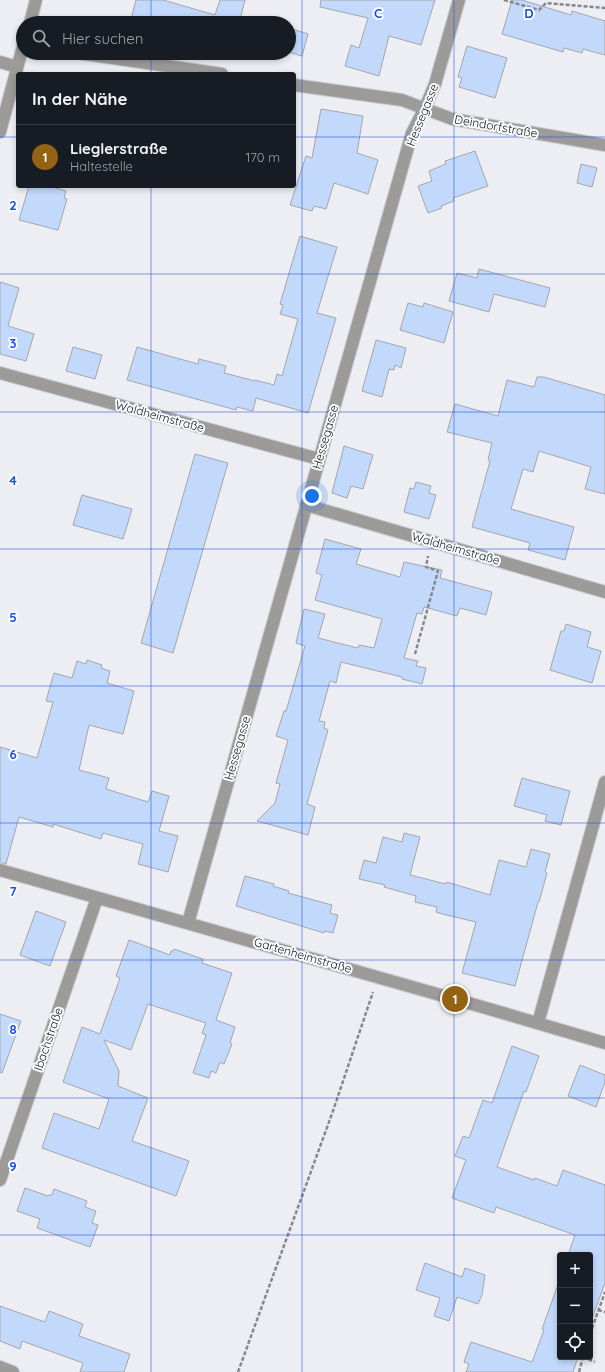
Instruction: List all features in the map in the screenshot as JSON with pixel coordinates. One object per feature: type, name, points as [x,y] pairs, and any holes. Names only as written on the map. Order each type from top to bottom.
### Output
[{"type":"street","points":[[32,16],[36,0]]},
{"type":"street","name":"Hessegasse","points":[[188,923],[412,133],[435,84],[459,0]]},
{"type":"street","points":[[0,132],[19,60]]},
{"type":"street","points":[[126,60],[208,72]]},
{"type":"street","points":[[0,62],[17,67]]},
{"type":"street","name":"Deindorfstraße","points":[[296,85],[402,100],[452,120],[605,145]]},
{"type":"street","name":"Waldheimstraße","points":[[0,373],[319,459]]},
{"type":"street","name":"Waldheimstraße","points":[[306,505],[605,592]]},
{"type":"street","points":[[538,1023],[605,782]]},
{"type":"street","name":"Gartenheimstraße","points":[[0,870],[605,1043]]},
{"type":"street","name":"Ibachstraße","points":[[0,1180],[97,898]]},
{"type":"street","points":[[0,1367],[12,1372]]},
{"type":"path","points":[[504,0],[539,10],[546,3],[605,8]]},
{"type":"path","points":[[415,654],[438,571],[426,567],[432,541]]},
{"type":"path","points":[[238,1372],[333,1111],[378,977]]},
{"type":"path","points":[[593,1325],[605,1292]]},
{"type":"path","points":[[598,1310],[605,1312]]},
{"type":"path","points":[[579,1372],[582,1360]]},
{"type":"path","points":[[590,1360],[595,1362]]},
{"type":"building","points":[[136,0],[163,0],[215,15],[220,0],[245,0],[241,16],[132,16]]},
{"type":"building","points":[[321,0],[435,0],[421,45],[389,36],[379,76],[345,66],[351,45],[359,48],[368,18],[320,7]]},
{"type":"building","points":[[512,0],[522,0],[571,15],[572,11],[605,21],[605,55],[583,49],[582,53],[564,48],[563,52],[502,34]]},
{"type":"building","points":[[296,30],[308,34],[302,56],[296,54]]},
{"type":"building","points":[[467,46],[507,58],[495,98],[459,87],[462,78],[458,77]]},
{"type":"building","points":[[321,109],[363,116],[357,153],[378,160],[368,194],[334,183],[326,209],[314,206],[312,211],[290,205],[306,156],[312,158]]},
{"type":"building","points":[[475,151],[488,186],[453,198],[454,201],[441,206],[442,208],[428,213],[418,186],[432,181],[429,171],[446,164],[445,161]]},
{"type":"building","points":[[581,164],[597,168],[592,187],[577,183]]},
{"type":"building","points":[[28,188],[56,188],[66,191],[64,198],[67,199],[58,230],[19,220]]},
{"type":"building","points":[[300,236],[337,247],[317,313],[336,318],[308,413],[256,398],[253,411],[237,407],[236,410],[127,380],[137,347],[198,364],[199,359],[226,366],[224,373],[274,385],[277,374],[282,376],[298,319],[280,314],[283,305],[280,304]]},
{"type":"building","points":[[479,269],[550,288],[545,307],[494,294],[489,312],[449,301],[457,273],[477,278]]},
{"type":"building","points":[[0,282],[19,288],[8,326],[34,334],[26,361],[0,354]]},
{"type":"building","points":[[408,303],[423,307],[424,303],[453,312],[444,343],[400,330]]},
{"type":"building","points":[[376,340],[406,348],[401,368],[395,365],[394,370],[389,369],[382,397],[362,391]]},
{"type":"building","points":[[73,347],[102,355],[95,379],[66,371]]},
{"type":"building","points":[[537,377],[544,377],[605,395],[605,494],[585,489],[591,467],[539,451],[533,472],[523,469],[511,509],[574,527],[565,560],[528,550],[530,543],[472,527],[490,461],[488,460],[492,443],[447,432],[455,404],[498,416],[507,380],[534,387]]},
{"type":"building","points":[[344,446],[373,455],[363,489],[351,486],[347,498],[332,493]]},
{"type":"building","points":[[195,454],[228,463],[173,653],[141,643]]},
{"type":"building","points":[[416,482],[431,486],[429,493],[436,495],[429,519],[404,512],[410,488],[414,489]]},
{"type":"building","points":[[82,495],[132,509],[123,539],[73,525]]},
{"type":"building","points":[[325,539],[361,549],[356,564],[400,577],[404,562],[442,570],[440,578],[492,592],[486,615],[460,608],[457,616],[424,607],[422,614],[417,613],[404,658],[418,661],[416,666],[426,668],[422,684],[402,679],[402,677],[341,662],[336,683],[330,681],[319,721],[325,722],[324,728],[328,730],[307,804],[315,807],[308,835],[257,821],[275,803],[280,784],[276,783],[288,740],[276,736],[284,711],[286,711],[305,646],[296,643],[304,609],[325,614],[318,638],[358,648],[359,645],[374,648],[382,619],[315,600],[322,575],[316,573]]},
{"type":"building","points":[[566,624],[591,632],[587,647],[601,651],[592,683],[550,670],[561,631],[564,631]]},
{"type":"building","points":[[87,660],[102,665],[101,668],[110,671],[107,683],[134,691],[123,734],[89,725],[79,770],[109,778],[106,789],[148,802],[152,791],[169,796],[159,831],[178,836],[168,872],[138,864],[143,844],[103,833],[101,839],[53,824],[53,827],[19,817],[6,864],[0,863],[0,747],[37,758],[53,702],[46,701],[54,673],[72,678],[77,661],[86,664]]},
{"type":"building","points":[[522,778],[570,791],[561,825],[545,821],[547,815],[514,806]]},
{"type":"building","points":[[404,833],[420,837],[410,875],[446,884],[447,882],[490,895],[499,860],[526,867],[531,849],[550,854],[545,872],[547,873],[515,986],[462,973],[476,922],[436,912],[437,907],[415,902],[416,896],[384,887],[385,885],[359,879],[364,860],[376,863],[383,837],[402,842]]},
{"type":"building","points":[[245,876],[274,884],[273,886],[289,891],[288,893],[332,905],[330,913],[338,915],[333,933],[325,931],[324,933],[236,906]]},
{"type":"building","points":[[36,911],[66,922],[50,966],[20,955]]},
{"type":"building","points":[[129,940],[170,955],[171,951],[174,949],[203,959],[202,963],[232,973],[216,1020],[235,1027],[230,1043],[232,1044],[224,1064],[220,1062],[216,1073],[211,1071],[209,1078],[193,1073],[206,1035],[202,1033],[206,1023],[148,1004],[131,1050],[104,1040],[119,1071],[118,1086],[148,1098],[132,1141],[189,1161],[176,1196],[42,1148],[54,1113],[99,1129],[109,1099],[63,1082],[82,1027],[100,1034],[120,978],[116,976]]},
{"type":"building","points":[[0,1014],[21,1021],[2,1073],[0,1072]]},
{"type":"building","points":[[512,1046],[539,1056],[526,1092],[524,1091],[497,1167],[534,1180],[535,1178],[557,1186],[563,1170],[605,1185],[605,1283],[593,1316],[593,1252],[569,1252],[575,1235],[496,1207],[494,1213],[452,1198],[466,1160],[455,1156],[463,1136],[469,1138],[483,1100],[492,1103]]},
{"type":"building","points":[[580,1065],[605,1075],[605,1082],[596,1107],[568,1096]]},
{"type":"building","points":[[25,1188],[48,1196],[52,1195],[54,1189],[87,1201],[85,1207],[96,1211],[92,1223],[98,1225],[90,1247],[37,1228],[40,1219],[17,1211]]},
{"type":"building","points":[[425,1263],[462,1277],[465,1268],[485,1275],[482,1295],[478,1304],[457,1297],[449,1321],[434,1316],[440,1298],[416,1290]]},
{"type":"building","points":[[557,1287],[557,1360],[577,1360],[573,1372],[466,1372],[469,1364],[464,1362],[471,1342],[532,1362],[544,1330],[542,1329]]},
{"type":"building","points":[[0,1306],[45,1322],[49,1311],[83,1324],[79,1336],[130,1354],[124,1372],[80,1372],[83,1363],[22,1341],[20,1349],[0,1341]]},
{"type":"place","name":"Lieglerstraße","points":[[455,999]]}]
